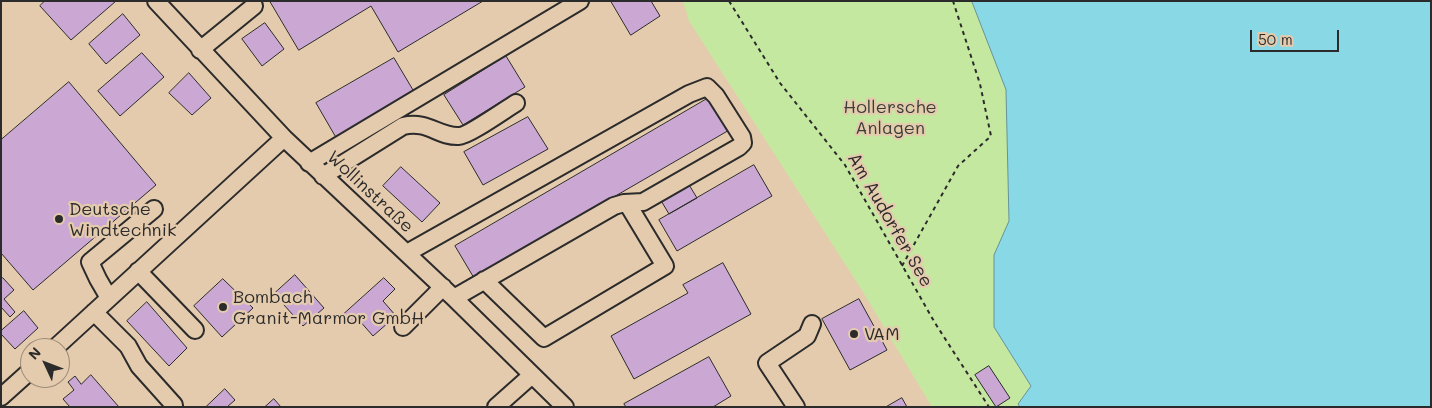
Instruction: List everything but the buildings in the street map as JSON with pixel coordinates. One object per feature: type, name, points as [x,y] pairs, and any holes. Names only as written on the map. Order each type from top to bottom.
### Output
[{"type":"street","points":[[309,163],[580,1]]},
{"type":"street","name":"Wollinstraße","points":[[162,3],[200,50],[284,138],[449,292],[565,407]]},
{"type":"street","points":[[200,50],[254,6]]},
{"type":"street","points":[[404,327],[449,292],[484,280],[614,206],[643,202],[739,147],[743,143],[742,137],[712,90],[707,87],[689,94],[407,253]]},
{"type":"street","points":[[323,176],[403,126],[422,125],[450,135],[461,136],[516,103]]},
{"type":"street","points":[[65,338],[284,138]]},
{"type":"street","points":[[484,280],[544,338],[666,266],[627,203]]},
{"type":"street","points":[[110,298],[98,280],[90,262],[154,209]]},
{"type":"street","points":[[138,271],[195,330]]},
{"type":"street","points":[[94,312],[128,346],[139,366],[174,405]]},
{"type":"street","points":[[796,407],[768,363],[807,336],[812,324]]},
{"type":"street","points":[[496,407],[532,375]]},
{"type":"street","points":[[1,397],[20,379]]},
{"type":"path","name":"Am Audorfer See","points":[[729,1],[780,83],[845,165],[935,323],[989,407]]},
{"type":"path","points":[[902,266],[958,166],[991,136],[980,84],[953,1]]},
{"type":"green space","name":"Hollersche Anlagen","points":[[683,1],[972,1],[1006,90],[1009,221],[994,255],[994,327],[1031,386],[1018,404],[1020,407],[989,407],[947,341],[988,407],[932,407],[863,292],[689,21]]},
{"type":"water","points":[[972,1],[1431,1],[1431,407],[1020,407],[1018,404],[1031,386],[994,327],[994,255],[1009,221],[1006,90]]},
{"type":"place","name":"Deutsche Windtechnik","points":[[59,219]]},
{"type":"place","name":"Bombach Granit-Marmor GmbH","points":[[223,307]]},
{"type":"place","name":"VAM","points":[[854,334]]}]
